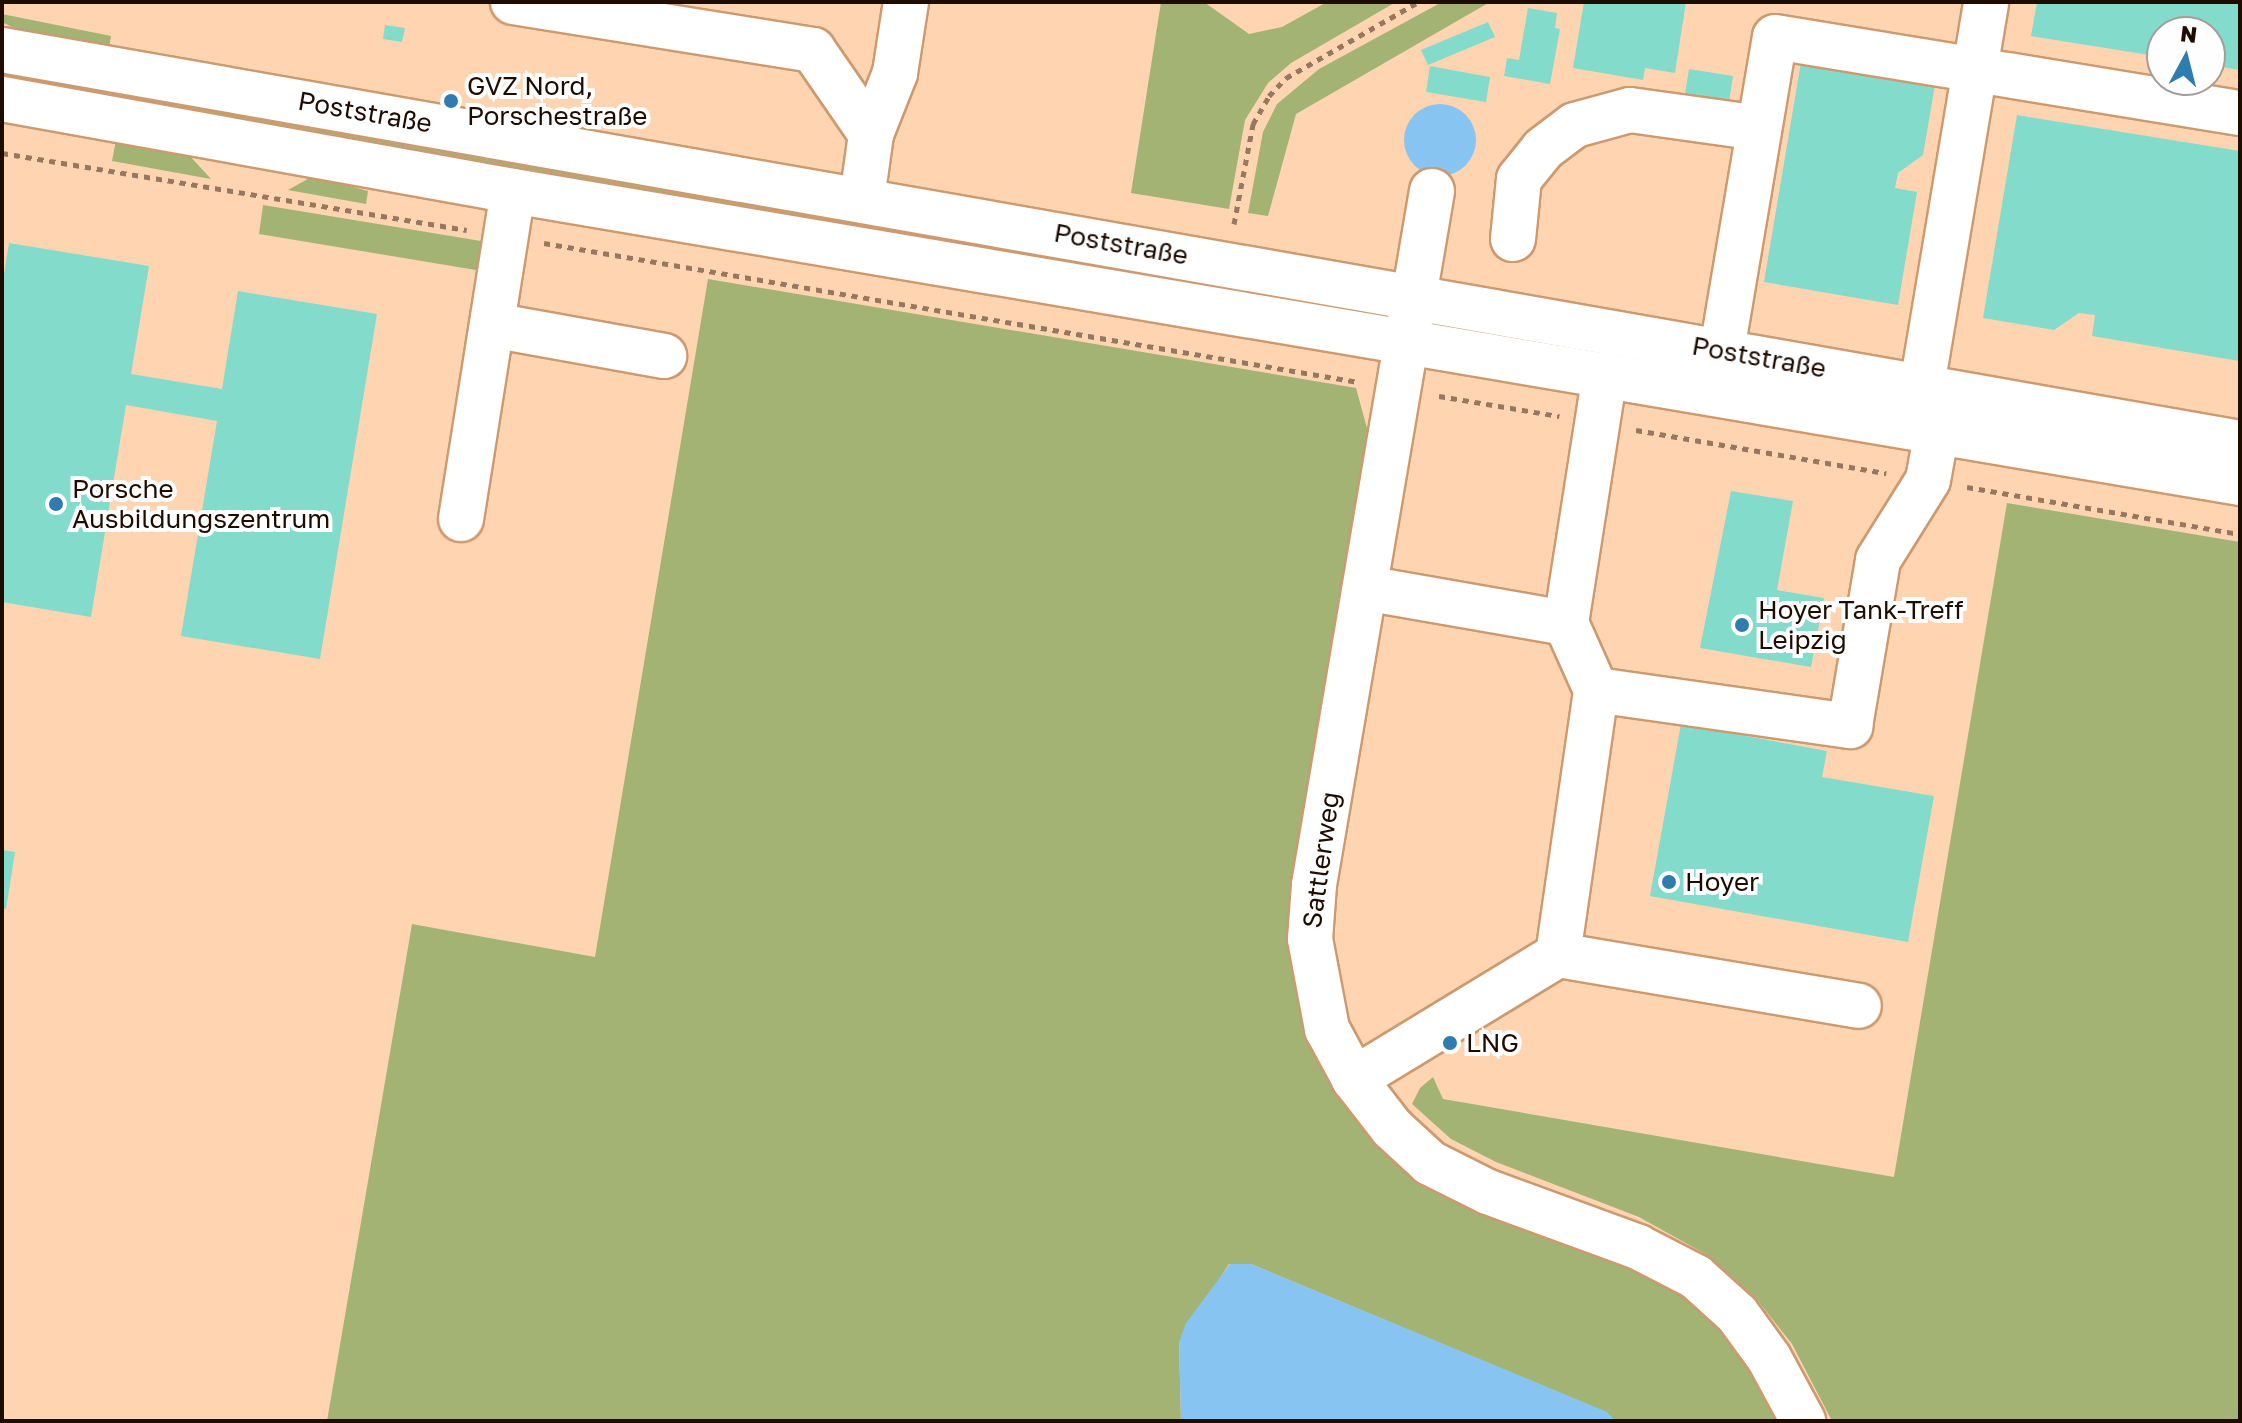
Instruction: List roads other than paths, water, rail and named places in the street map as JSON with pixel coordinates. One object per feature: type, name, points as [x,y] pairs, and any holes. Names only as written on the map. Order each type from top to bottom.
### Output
[{"type":"street","points":[[513,2],[813,50],[871,134]]},
{"type":"street","points":[[862,199],[871,134],[895,73],[906,2]]},
{"type":"street","points":[[1922,386],[1986,2]]},
{"type":"street","points":[[1722,350],[1775,37],[2240,113]]},
{"type":"street","name":"Poststraße","points":[[2,50],[1412,294],[2240,443]]},
{"type":"street","name":"Poststraße","points":[[2,99],[513,191],[2240,483]]},
{"type":"street","points":[[1513,239],[1519,179],[1543,149],[1575,125],[1630,110],[1759,128]]},
{"type":"street","points":[[461,519],[513,191]]},
{"type":"street","name":"Sattlerweg","points":[[1432,191],[1412,294],[1314,885],[1310,939],[1327,1029],[1354,1079],[1392,1128],[1430,1163],[1488,1192],[1638,1247],[1696,1277],[1737,1314],[1769,1358],[1803,1421]]},
{"type":"street","points":[[492,325],[664,356]]},
{"type":"street","points":[[1558,955],[1596,690],[1566,623],[1601,423],[1605,375]]},
{"type":"street","points":[[1596,690],[1850,726],[1878,560],[1928,480],[1937,431]]},
{"type":"street","points":[[1365,588],[1566,623]]},
{"type":"street","points":[[1354,1079],[1558,955],[1859,1006]]},
{"type":"water","points":[[1447,104],[1466,114],[1474,126],[1474,154],[1466,166],[1454,174],[1433,176],[1414,166],[1406,154],[1404,133],[1414,114],[1426,106]]},
{"type":"water","points":[[1230,1264],[1251,1264],[1607,1412],[1615,1421],[1181,1421],[1179,1342],[1186,1323]]},
{"type":"place","name":"GVZ Nord, Porschestraße","points":[[451,101]]},
{"type":"place","name":"Porsche Ausbildungszentrum","points":[[56,504]]},
{"type":"place","name":"Hoyer Tank-Treff Leipzig","points":[[1742,625]]},
{"type":"place","name":"Hoyer","points":[[1669,882]]},
{"type":"place","name":"LNG","points":[[1450,1043]]}]
